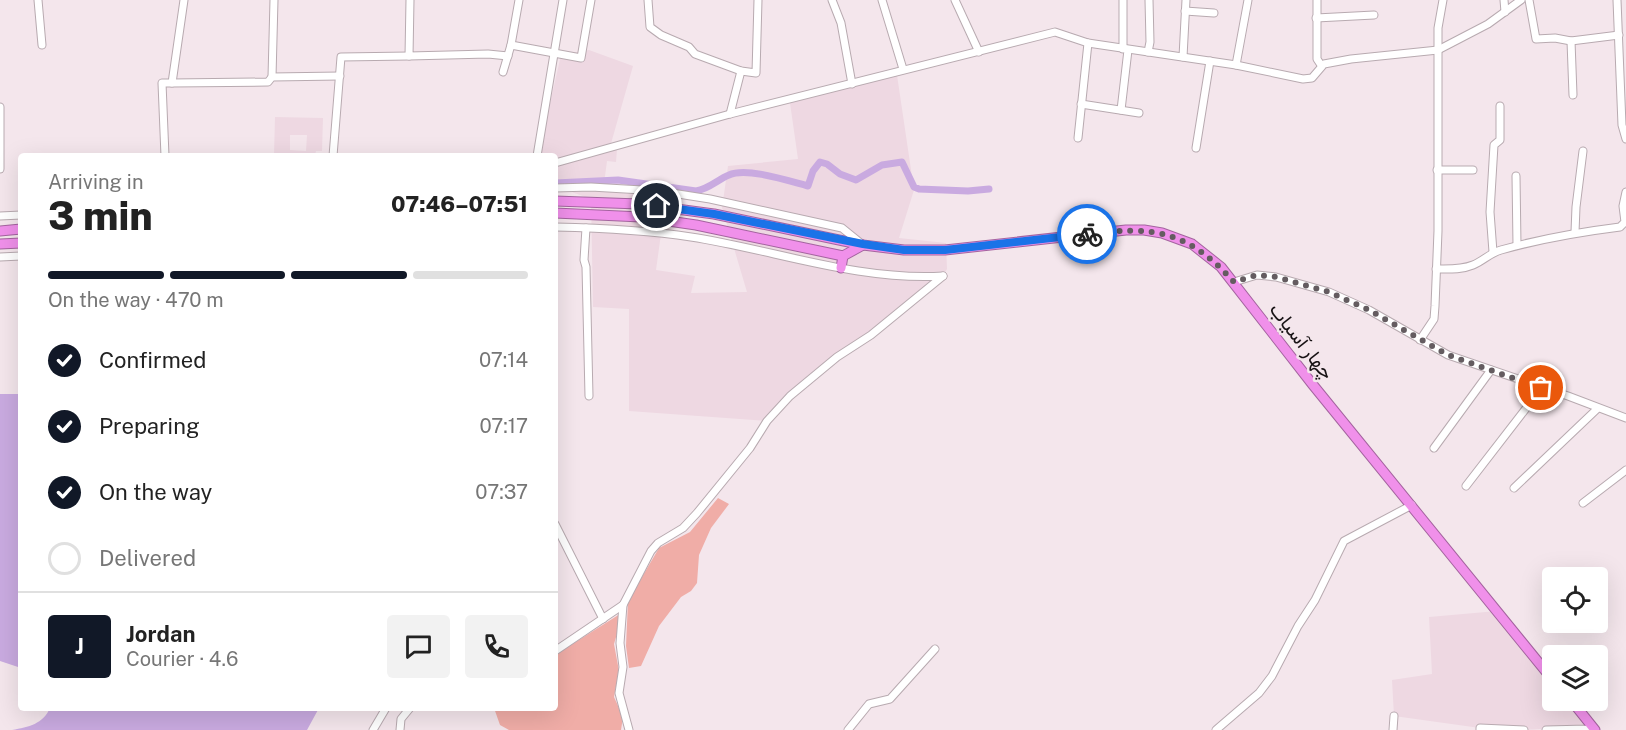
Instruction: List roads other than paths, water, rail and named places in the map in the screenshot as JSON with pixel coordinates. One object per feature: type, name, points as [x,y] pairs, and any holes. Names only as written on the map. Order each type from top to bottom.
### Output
[{"type":"highway","name":"چهار آسیاب","points":[[558,201],[639,204],[714,214],[904,250],[945,250],[1104,232],[1144,230],[1162,233],[1192,244],[1207,255],[1234,282],[1313,385],[1542,667]]},
{"type":"highway","points":[[558,213],[641,217],[696,225],[843,256],[863,244]]},
{"type":"highway","points":[[0,231],[18,230]]},
{"type":"highway","points":[[0,244],[18,243]]},
{"type":"highway","points":[[841,268],[843,256]]},
{"type":"highway","points":[[1580,711],[1594,728]]},
{"type":"street","points":[[39,0],[42,45]]},
{"type":"street","points":[[172,83],[184,0]]},
{"type":"street","points":[[165,153],[162,83],[268,82],[272,76],[274,0]]},
{"type":"street","points":[[409,56],[410,0]]},
{"type":"street","points":[[503,72],[511,45],[519,0]]},
{"type":"street","points":[[538,153],[563,0]]},
{"type":"street","points":[[511,45],[581,58],[591,0]]},
{"type":"street","points":[[648,0],[650,27],[661,35],[689,47],[695,54],[741,71],[756,73],[758,0]]},
{"type":"street","points":[[832,0],[841,23],[852,84]]},
{"type":"street","points":[[882,0],[903,69]]},
{"type":"street","points":[[955,0],[979,52]]},
{"type":"street","points":[[1121,110],[1126,49],[1123,0]]},
{"type":"street","points":[[1148,52],[1150,42],[1149,0]]},
{"type":"street","points":[[1183,57],[1186,0]]},
{"type":"street","points":[[1236,65],[1248,0]]},
{"type":"street","points":[[1317,0],[1317,59],[1321,65]]},
{"type":"street","points":[[1420,340],[1434,319],[1438,231],[1438,28],[1443,0]]},
{"type":"street","points":[[1504,0],[1505,12]]},
{"type":"street","points":[[1321,65],[1351,59],[1438,50],[1488,24],[1521,0]]},
{"type":"street","points":[[1529,0],[1536,39],[1555,38],[1571,41],[1619,35]]},
{"type":"street","points":[[1620,4],[1622,125],[1626,139]]},
{"type":"street","points":[[1185,11],[1214,13]]},
{"type":"street","points":[[1316,18],[1374,15]]},
{"type":"street","points":[[558,162],[730,114],[1055,32],[1088,43],[1236,65],[1303,79],[1316,75],[1321,65]]},
{"type":"street","points":[[1571,41],[1573,95]]},
{"type":"street","points":[[1078,138],[1088,43]]},
{"type":"street","points":[[333,153],[341,57],[488,54],[508,56]]},
{"type":"street","points":[[1196,148],[1210,61]]},
{"type":"street","points":[[730,114],[741,71]]},
{"type":"street","points":[[272,76],[340,76]]},
{"type":"street","points":[[1081,104],[1139,113]]},
{"type":"street","points":[[1493,252],[1490,212],[1494,145],[1500,140],[1500,106]]},
{"type":"street","points":[[0,107],[0,169]]},
{"type":"street","points":[[1575,232],[1583,151]]},
{"type":"street","points":[[1437,170],[1473,170]]},
{"type":"street","points":[[1516,176],[1517,245]]},
{"type":"street","points":[[558,188],[591,187],[658,191],[710,200],[842,228],[863,244]]},
{"type":"street","points":[[1436,269],[1464,268],[1475,265],[1493,252],[1517,245],[1575,232],[1620,227],[1625,222],[1623,206],[1626,192]]},
{"type":"street","points":[[0,216],[18,215]]},
{"type":"street","points":[[558,227],[611,228],[691,237],[868,273],[943,276],[871,335],[837,357],[790,396],[766,421],[750,448],[697,513],[683,528],[658,543],[651,551],[623,605],[621,643],[623,667],[619,693],[628,730]]},
{"type":"street","points":[[586,228],[584,260],[588,396]]},
{"type":"street","points":[[0,257],[18,256]]},
{"type":"street","points":[[1234,282],[1257,275],[1276,277],[1348,299],[1448,355],[1626,418]]},
{"type":"street","points":[[1434,448],[1491,370]]},
{"type":"street","points":[[1466,486],[1541,388]]},
{"type":"street","points":[[1514,488],[1597,409]]},
{"type":"street","points":[[1583,503],[1626,470]]},
{"type":"street","points":[[1216,730],[1259,693],[1272,676],[1298,626],[1315,600],[1344,541],[1412,505]]},
{"type":"street","points":[[558,530],[603,619]]},
{"type":"street","points":[[558,649],[623,605]]},
{"type":"street","points":[[848,730],[869,704],[890,699],[935,649]]},
{"type":"street","points":[[373,730],[384,711]]},
{"type":"street","points":[[400,730],[401,719],[408,711]]},
{"type":"street","points":[[1394,716],[1394,730]]},
{"type":"street","points":[[1480,730],[1480,728],[1524,730]]},
{"type":"street","points":[[1546,730],[1594,728]]},
{"type":"waterway","points":[[558,183],[618,180],[696,191],[729,175],[746,173],[808,186],[813,171],[820,162],[856,180],[882,165],[902,162],[914,187],[919,189],[968,191],[989,189]]}]
